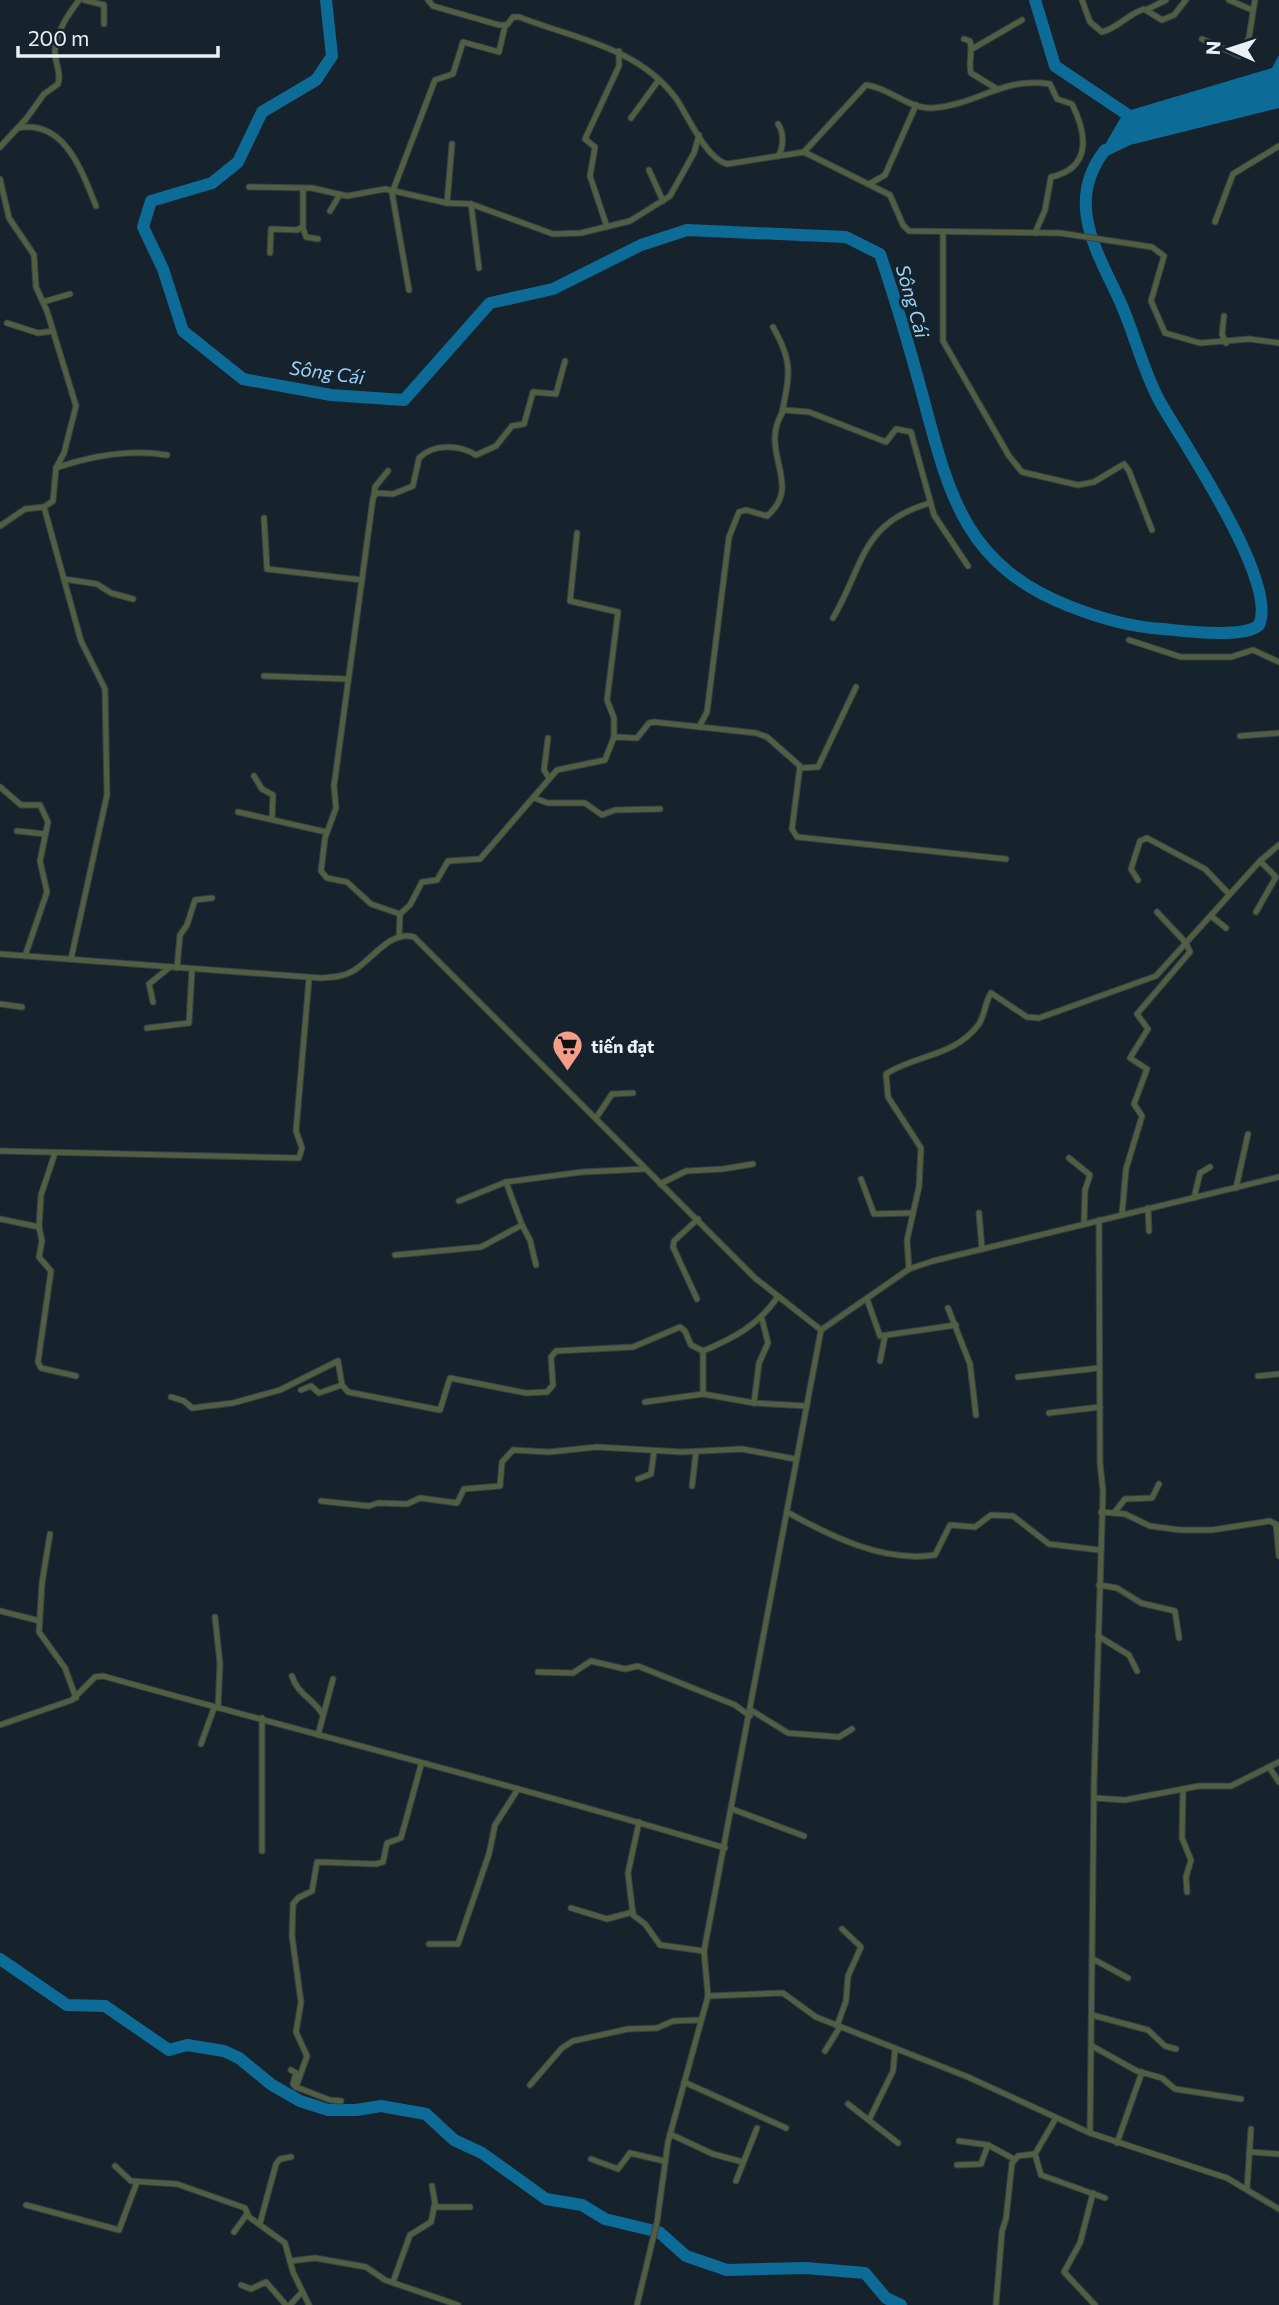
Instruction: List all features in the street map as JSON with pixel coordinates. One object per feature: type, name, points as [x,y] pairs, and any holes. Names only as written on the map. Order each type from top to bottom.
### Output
[{"type":"street","points":[[0,146],[18,128],[44,94],[58,84],[60,73],[55,48],[65,15],[81,0],[104,5],[104,24]]},
{"type":"street","points":[[428,0],[433,6],[505,26]]},
{"type":"street","points":[[1082,0],[1090,22],[1102,32],[1116,27],[1129,14],[1166,0]]},
{"type":"street","points":[[1148,9],[1158,20],[1162,20],[1178,12],[1186,0]]},
{"type":"street","points":[[1229,0],[1252,10]]},
{"type":"street","points":[[1202,39],[1240,56],[1249,37],[1255,0]]},
{"type":"street","points":[[410,290],[392,193],[435,80],[453,74],[463,42],[499,52],[505,26],[513,17],[519,16],[619,51],[675,97],[716,158],[727,164],[804,152],[871,183],[890,195],[905,228],[943,234],[1060,233],[1113,244],[1148,246],[1163,254],[1164,262],[1151,302],[1165,333],[1200,343],[1226,343],[1249,339],[1279,343]]},
{"type":"street","points":[[972,49],[1022,20]]},
{"type":"street","points":[[964,39],[970,41],[972,49],[969,65],[971,73],[997,89]]},
{"type":"street","points":[[607,227],[590,176],[595,147],[585,139],[619,66],[619,51]]},
{"type":"street","points":[[631,118],[658,81]]},
{"type":"street","points":[[804,152],[837,120],[863,86],[872,86],[916,105],[936,108],[973,100],[1014,83],[1050,84],[1057,99],[1072,104],[1085,142],[1083,155],[1067,172],[1051,177],[1045,210],[1035,233]]},
{"type":"street","points":[[871,183],[885,175],[916,105]]},
{"type":"street","points":[[778,124],[782,132],[782,151],[778,156]]},
{"type":"street","points":[[18,128],[40,127],[76,157],[96,206]]},
{"type":"street","points":[[249,187],[303,188],[339,196],[382,189],[447,203],[471,204],[553,234],[580,233],[630,221],[674,192],[694,153],[699,135]]},
{"type":"street","points":[[447,203],[452,144]]},
{"type":"street","points":[[1215,222],[1233,174],[1279,146]]},
{"type":"street","points":[[649,170],[663,201]]},
{"type":"street","points":[[0,179],[9,218],[34,255],[35,283],[53,331],[76,410],[64,453],[56,468],[55,498],[44,507],[29,507],[0,526]]},
{"type":"street","points":[[303,188],[303,228],[306,237],[317,239]]},
{"type":"street","points":[[330,211],[339,196]]},
{"type":"street","points":[[471,204],[479,268]]},
{"type":"street","points":[[270,253],[271,229],[303,228]]},
{"type":"street","points":[[943,234],[943,341],[969,380],[1009,456],[1022,472],[1078,485],[1094,482],[1124,464],[1152,530]]},
{"type":"street","points":[[43,302],[70,294]]},
{"type":"street","points":[[1224,316],[1222,334],[1226,343]]},
{"type":"street","points":[[7,323],[38,333],[53,331]]},
{"type":"street","points":[[699,727],[707,712],[723,572],[734,523],[742,510],[761,516],[770,515],[781,498],[782,476],[773,439],[790,378],[783,347],[773,327]]},
{"type":"street","points":[[374,495],[393,494],[413,486],[419,458],[431,449],[466,450],[476,455],[496,446],[513,425],[524,425],[533,393],[556,394],[565,361]]},
{"type":"street","points":[[782,412],[807,411],[886,442],[896,429],[909,431],[930,503],[944,533],[968,566]]},
{"type":"street","points":[[56,468],[86,456],[152,452],[167,455]]},
{"type":"street","points":[[388,471],[375,487],[334,786],[336,808],[326,832],[322,874],[347,882],[372,904],[400,914]]},
{"type":"street","points":[[833,618],[847,595],[848,582],[868,543],[897,515],[930,503]]},
{"type":"street","points":[[44,507],[83,648],[104,684],[108,753],[106,802],[71,959]]},
{"type":"street","points":[[264,518],[267,569],[362,580]]},
{"type":"street","points":[[399,937],[400,914],[410,905],[422,882],[437,880],[448,861],[480,859],[557,770],[606,761],[614,737],[614,718],[607,700],[618,612],[570,601],[577,533]]},
{"type":"street","points":[[64,579],[97,584],[111,593],[133,599]]},
{"type":"street","points":[[1129,640],[1181,657],[1231,657],[1255,650],[1279,662]]},
{"type":"street","points":[[264,676],[347,680]]},
{"type":"street","points":[[614,737],[637,738],[649,723],[654,722],[764,735],[800,768],[818,766],[856,687]]},
{"type":"street","points":[[1240,736],[1279,733]]},
{"type":"street","points":[[548,738],[544,770],[549,778]]},
{"type":"street","points":[[800,768],[792,829],[797,837],[1006,859]]},
{"type":"street","points":[[254,776],[262,789],[273,795],[272,819]]},
{"type":"street","points":[[0,787],[21,805],[40,805],[48,822],[40,866],[47,892],[25,956]]},
{"type":"street","points":[[534,798],[548,803],[585,803],[602,816],[615,810],[660,809]]},
{"type":"street","points":[[238,812],[326,832]]},
{"type":"street","points":[[17,831],[45,834]]},
{"type":"street","points":[[1138,880],[1130,869],[1140,841],[1147,838],[1205,869],[1229,894]]},
{"type":"street","points":[[909,1269],[907,1240],[920,1172],[921,1148],[888,1097],[886,1074],[939,1053],[973,1030],[981,1021],[990,993],[1027,1017],[1039,1018],[1150,980],[1188,946],[1213,918],[1229,894],[1279,845]]},
{"type":"street","points":[[1256,912],[1276,877],[1261,861]]},
{"type":"street","points":[[153,1002],[149,984],[173,968],[180,936],[187,925],[194,900],[212,898]]},
{"type":"street","points":[[1122,1213],[1126,1169],[1142,1116],[1134,1104],[1147,1069],[1130,1058],[1148,1029],[1137,1014],[1189,955],[1188,946],[1157,912]]},
{"type":"street","points":[[1213,918],[1226,928]]},
{"type":"street","points":[[0,954],[309,979],[341,976],[354,971],[399,937],[414,937],[777,1298],[821,1329]]},
{"type":"street","points":[[147,1028],[189,1023],[192,969]]},
{"type":"street","points":[[0,1151],[299,1158],[303,1153],[296,1131],[309,979]]},
{"type":"street","points":[[0,1004],[22,1007]]},
{"type":"street","points":[[596,1118],[612,1094],[633,1093]]},
{"type":"street","points":[[1236,1188],[1248,1134]]},
{"type":"street","points":[[55,1153],[41,1195],[39,1227],[42,1241],[38,1255],[51,1271],[38,1364],[41,1368],[76,1376]]},
{"type":"street","points":[[1069,1158],[1090,1175],[1084,1190],[1084,1224]]},
{"type":"street","points":[[660,1184],[687,1171],[754,1164]]},
{"type":"street","points":[[1194,1198],[1200,1173],[1210,1167]]},
{"type":"street","points":[[459,1201],[506,1182],[582,1172],[646,1169]]},
{"type":"street","points":[[637,2305],[657,2222],[670,2134],[708,1996],[704,1951],[821,1329],[909,1269],[1122,1213],[1279,1177]]},
{"type":"street","points":[[861,1179],[874,1214],[912,1213]]},
{"type":"street","points":[[506,1182],[530,1240],[537,1265]]},
{"type":"street","points":[[1148,1208],[1149,1231]]},
{"type":"street","points":[[979,1213],[982,1249]]},
{"type":"street","points":[[0,1219],[39,1227]]},
{"type":"street","points":[[697,1299],[673,1247],[674,1241],[698,1219]]},
{"type":"street","points":[[1090,2133],[1094,1783],[1101,1512],[1099,1220]]},
{"type":"street","points":[[395,1255],[481,1247],[522,1225]]},
{"type":"street","points":[[453,1377],[526,1393],[541,1393],[549,1391],[553,1385],[551,1357],[559,1350],[632,1347],[680,1328],[685,1331],[691,1345],[703,1351],[733,1338],[762,1320],[777,1298]]},
{"type":"street","points":[[867,1299],[877,1332],[886,1336],[956,1325]]},
{"type":"street","points":[[948,1308],[970,1364],[976,1415]]},
{"type":"street","points":[[754,1403],[758,1369],[768,1343],[762,1320]]},
{"type":"street","points":[[880,1361],[886,1336]]},
{"type":"street","points":[[703,1351],[703,1394]]},
{"type":"street","points":[[171,1397],[184,1401],[192,1408],[233,1403],[289,1387],[335,1361],[341,1365],[342,1385],[351,1393],[437,1410],[442,1408],[448,1381],[453,1377]]},
{"type":"street","points":[[1018,1377],[1099,1368]]},
{"type":"street","points":[[450,1370],[453,1377]]},
{"type":"street","points":[[1258,1376],[1279,1374]]},
{"type":"street","points":[[301,1390],[311,1386],[319,1394],[342,1385]]},
{"type":"street","points":[[645,1402],[703,1394],[754,1403],[807,1406]]},
{"type":"street","points":[[1049,1413],[1100,1407]]},
{"type":"street","points":[[321,1501],[369,1506],[378,1503],[407,1504],[420,1498],[457,1503],[466,1488],[500,1486],[502,1462],[513,1450],[549,1451],[597,1447],[696,1452],[750,1450],[795,1459]]},
{"type":"street","points":[[638,1479],[651,1474],[653,1451]]},
{"type":"street","points":[[692,1486],[696,1452]]},
{"type":"street","points":[[1114,1513],[1125,1499],[1152,1498],[1159,1484]]},
{"type":"street","points":[[787,1512],[831,1536],[890,1552],[933,1556],[950,1525],[975,1527],[994,1515],[1017,1517],[1049,1544],[1100,1550]]},
{"type":"street","points":[[1101,1512],[1129,1515],[1154,1527],[1180,1530],[1212,1530],[1270,1521],[1278,1525],[1279,1556]]},
{"type":"street","points":[[50,1534],[42,1583],[40,1634],[65,1668],[76,1698]]},
{"type":"street","points":[[1099,1585],[1117,1588],[1141,1603],[1174,1611],[1179,1638]]},
{"type":"street","points":[[0,1611],[40,1621]]},
{"type":"street","points":[[201,1744],[216,1708],[220,1664],[215,1617]]},
{"type":"street","points":[[1098,1636],[1129,1655],[1137,1671]]},
{"type":"street","points":[[538,1672],[573,1673],[591,1661],[625,1669],[638,1666],[735,1705],[788,1733],[839,1737],[852,1729]]},
{"type":"street","points":[[0,1725],[76,1698],[95,1677],[103,1676],[262,1718],[421,1765],[639,1822],[725,1848]]},
{"type":"street","points":[[292,1676],[298,1691],[314,1703],[323,1715]]},
{"type":"street","points":[[318,1735],[333,1679]]},
{"type":"street","points":[[262,1718],[262,1851]]},
{"type":"street","points":[[1094,1795],[1125,1800],[1183,1789],[1231,1786],[1279,1762]]},
{"type":"street","points":[[296,2087],[307,2056],[296,2032],[301,2002],[292,1940],[293,1904],[298,1898],[312,1891],[317,1862],[383,1862],[387,1843],[401,1838],[421,1765]]},
{"type":"street","points":[[1269,1767],[1279,1782]]},
{"type":"street","points":[[429,1944],[458,1944],[489,1854],[495,1825],[518,1789]]},
{"type":"street","points":[[1183,1789],[1182,1838],[1191,1863],[1186,1877],[1187,1892]]},
{"type":"street","points":[[732,1809],[804,1836]]},
{"type":"street","points":[[639,1822],[628,1873],[633,1912],[660,1945],[704,1951]]},
{"type":"street","points":[[571,1908],[599,1918],[615,1918],[633,1912]]},
{"type":"street","points":[[825,2051],[839,2027],[846,2001],[848,1976],[861,1947],[842,1929]]},
{"type":"street","points":[[1093,1959],[1128,1978]]},
{"type":"street","points":[[708,1996],[776,1992],[793,1998],[816,2017],[839,2027],[968,2077],[1090,2133],[1227,2178],[1279,2208]]},
{"type":"street","points":[[1092,2015],[1148,2030],[1166,2046],[1176,2049]]},
{"type":"street","points":[[530,2085],[562,2048],[573,2041],[628,2029],[657,2028],[673,2021],[701,2020]]},
{"type":"street","points":[[1092,2046],[1142,2072],[1162,2078],[1175,2089],[1241,2099]]},
{"type":"street","points":[[869,2120],[893,2071],[895,2050]]},
{"type":"street","points":[[291,2070],[296,2073],[293,2084],[296,2087],[330,2100],[341,2101]]},
{"type":"street","points":[[1117,2143],[1142,2072]]},
{"type":"street","points":[[684,2082],[786,2129]]},
{"type":"street","points":[[848,2104],[898,2143]]},
{"type":"street","points":[[1056,2118],[1035,2154],[1041,2175],[1105,2198]]},
{"type":"street","points":[[736,2181],[757,2128]]},
{"type":"street","points":[[1247,2189],[1251,2129]]},
{"type":"street","points":[[670,2134],[713,2154],[743,2162]]},
{"type":"street","points":[[959,2141],[988,2145],[1014,2159],[1035,2154]]},
{"type":"street","points":[[957,2165],[981,2164],[988,2145]]},
{"type":"street","points":[[1249,2152],[1279,2154]]},
{"type":"street","points":[[591,2159],[618,2169],[630,2153],[664,2161]]},
{"type":"street","points":[[260,2223],[276,2164],[280,2159],[291,2157]]},
{"type":"street","points":[[996,2305],[1001,2236],[1014,2159]]},
{"type":"street","points":[[115,2166],[126,2179],[177,2184],[239,2204],[247,2214],[285,2242],[289,2261],[309,2305]]},
{"type":"street","points":[[26,2205],[119,2231],[137,2182]]},
{"type":"street","points":[[393,2282],[411,2235],[429,2224],[434,2207],[432,2186]]},
{"type":"street","points":[[1093,2193],[1080,2243],[1064,2272],[1095,2305]]},
{"type":"street","points":[[434,2207],[470,2207]]},
{"type":"street","points":[[234,2232],[247,2214]]},
{"type":"street","points":[[289,2261],[310,2257],[366,2267],[393,2282],[458,2305]]},
{"type":"street","points":[[241,2285],[253,2289],[264,2281],[288,2305],[302,2292]]},
{"type":"water","points":[[1279,55],[1279,108],[1130,145],[1095,162],[1124,112],[1272,68]]},
{"type":"waterway","name":"Sông Cái","points":[[326,0],[332,56],[316,80],[262,112],[238,162],[212,183],[151,201],[143,227],[163,269],[183,331],[243,379],[331,395],[404,400],[490,303],[553,289],[641,245],[687,230],[846,237],[880,254],[953,495],[984,548],[1006,570],[1034,589],[1069,606],[1115,621],[1151,628],[1198,632],[1227,633],[1251,629],[1259,625],[1261,604],[1255,577],[1225,511],[1153,388],[1088,225],[1087,188],[1093,169],[1105,150]]},
{"type":"waterway","points":[[1035,0],[1055,66],[1137,121]]},
{"type":"waterway","points":[[0,1959],[67,2005],[105,2006],[169,2050],[187,2045],[224,2051],[239,2058],[272,2085],[300,2101],[328,2110],[356,2110],[381,2106],[426,2114],[454,2140],[482,2153],[546,2199],[582,2205],[605,2219],[659,2232],[686,2256],[727,2270],[806,2268],[865,2273],[886,2298],[901,2305]]},
{"type":"place","name":"tiến đạt","points":[[568,1073]]}]
